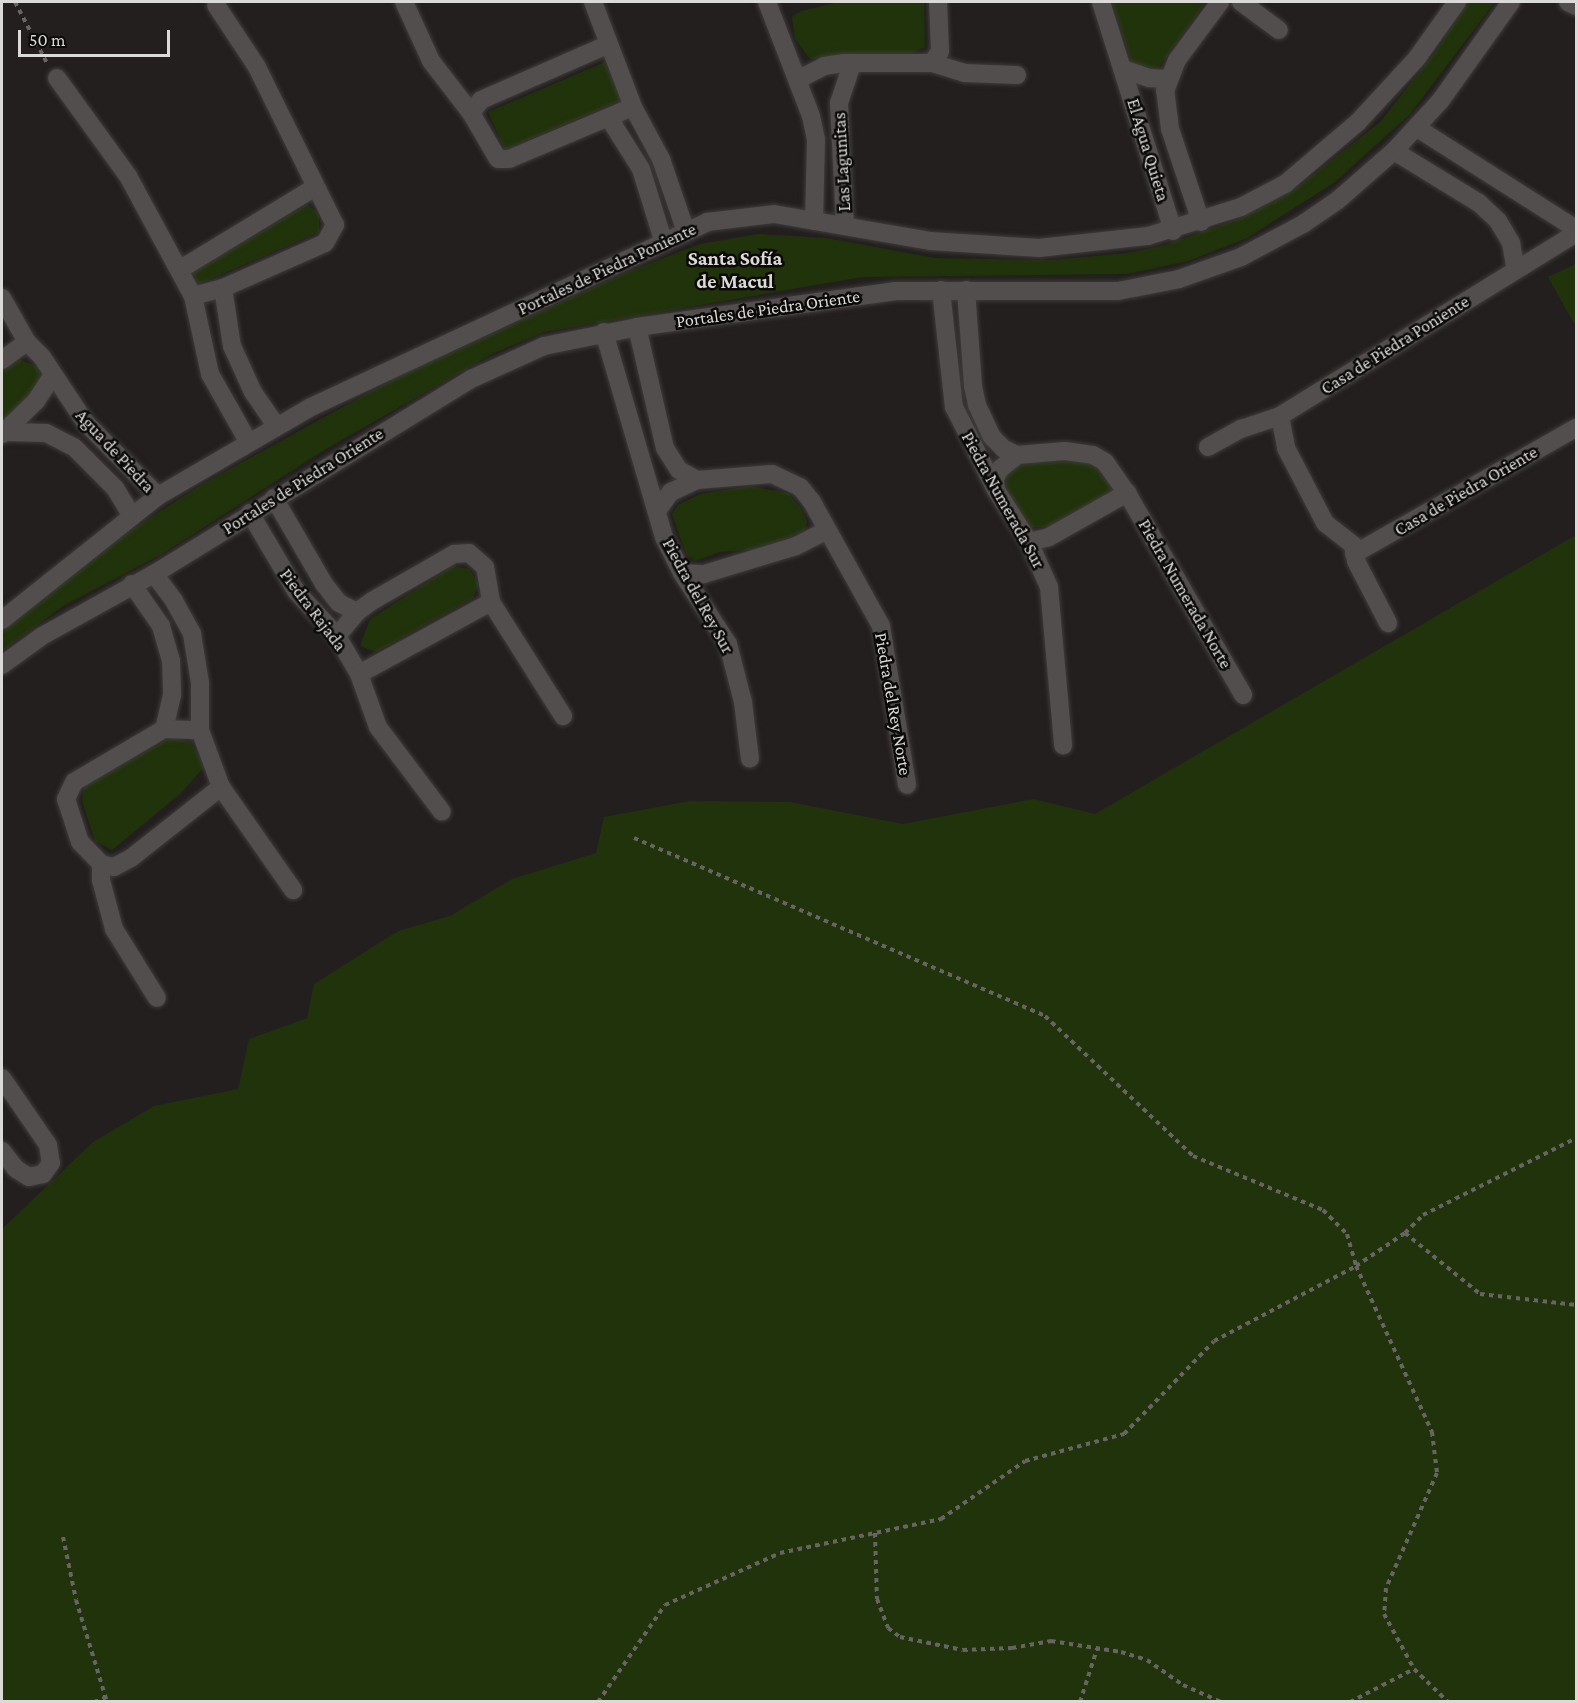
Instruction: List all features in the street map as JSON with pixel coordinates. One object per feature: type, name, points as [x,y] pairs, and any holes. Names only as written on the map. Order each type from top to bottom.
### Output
[{"type":"street","points":[[404,2],[431,61],[471,113],[493,155],[509,159],[633,107]]},
{"type":"street","points":[[593,2],[607,45],[633,107],[661,159],[685,229]]},
{"type":"street","name":"Las Lagunitas","points":[[771,2],[799,79],[816,140],[814,221]]},
{"type":"street","points":[[932,63],[940,51],[938,2]]},
{"type":"street","name":"El Agua Quieta","points":[[1101,2],[1173,231]]},
{"type":"street","points":[[1167,80],[1220,2]]},
{"type":"street","points":[[1241,2],[1280,30]]},
{"type":"street","name":"Portales de Piedra Poniente","points":[[2,620],[131,515],[158,496],[249,442],[380,374],[685,229],[754,214],[814,221],[930,241],[1002,247],[1071,246],[1173,231],[1262,198],[1322,156],[1417,58],[1457,2]]},
{"type":"street","name":"Portales de Piedra Oriente","points":[[2,665],[42,636],[153,574],[274,498],[500,364],[544,346],[637,327],[896,291],[1118,291],[1210,269],[1303,224],[1338,200],[1394,151],[1417,128],[1463,72],[1511,2]]},
{"type":"street","points":[[1568,2],[1576,6]]},
{"type":"street","points":[[193,296],[224,288],[325,243],[333,235],[332,215],[314,188],[257,67],[216,5]]},
{"type":"street","points":[[471,113],[481,100],[607,45]]},
{"type":"street","points":[[799,79],[824,66],[852,64],[932,63],[964,73],[1017,75]]},
{"type":"street","name":"Las Lagunitas","points":[[845,226],[839,103],[852,64]]},
{"type":"street","name":"El Agua Quieta","points":[[1123,69],[1138,76],[1167,80],[1166,115],[1201,222]]},
{"type":"street","points":[[57,78],[128,176],[193,296],[210,374],[249,442]]},
{"type":"street","points":[[609,118],[641,169],[663,240]]},
{"type":"street","points":[[1417,128],[1576,229]]},
{"type":"street","points":[[1394,151],[1479,203],[1498,221],[1511,243],[1516,270]]},
{"type":"street","points":[[179,270],[314,188]]},
{"type":"street","name":"Casa de Piedra Poniente","points":[[1208,447],[1241,429],[1280,416],[1576,234]]},
{"type":"street","points":[[224,288],[232,346],[252,392],[277,427]]},
{"type":"street","name":"Piedra Numerada Sur","points":[[941,290],[954,407],[996,490],[1029,542],[1049,587],[1053,608],[1063,746]]},
{"type":"street","points":[[966,290],[976,405],[992,437],[1004,449],[1017,455],[1000,469],[995,478],[996,490]]},
{"type":"street","name":"Agua de Piedra","points":[[2,298],[27,342],[85,422],[158,496]]},
{"type":"street","points":[[637,327],[665,448],[679,470],[697,480]]},
{"type":"street","name":"Piedra del Rey Sur","points":[[604,333],[657,511],[682,573],[728,644],[743,702],[750,759]]},
{"type":"street","points":[[2,360],[27,342]]},
{"type":"street","points":[[3,433],[36,401],[53,375]]},
{"type":"street","points":[[1280,416],[1286,448],[1325,524],[1353,545],[1354,554],[1388,622]]},
{"type":"street","name":"Casa de Piedra Oriente","points":[[1354,554],[1576,428]]},
{"type":"street","name":"Agua de Piedra","points":[[3,433],[46,433],[74,447],[115,488],[131,515]]},
{"type":"street","name":"Piedra Numerada Norte","points":[[1017,455],[1065,451],[1093,455],[1105,462],[1127,492],[1243,695]]},
{"type":"street","name":"Piedra del Rey Norte","points":[[657,511],[671,492],[697,480],[759,472],[786,479],[812,502],[881,626],[907,784]]},
{"type":"street","points":[[1029,542],[1049,537],[1127,492]]},
{"type":"street","points":[[274,498],[324,584],[339,603],[357,612]]},
{"type":"street","name":"Piedra Rajada","points":[[250,513],[296,591],[337,636],[359,674],[378,727],[442,812]]},
{"type":"street","points":[[682,573],[704,574],[796,546],[827,530]]},
{"type":"street","points":[[337,636],[357,612],[462,552],[478,558],[484,567],[491,602],[563,716]]},
{"type":"street","points":[[153,574],[174,601],[192,634],[200,683],[200,730],[221,787],[293,890]]},
{"type":"street","points":[[132,584],[161,627],[171,660],[172,694],[164,729]]},
{"type":"street","points":[[359,674],[491,602]]},
{"type":"street","points":[[200,730],[164,729],[74,782],[66,799],[72,821],[80,842],[101,864],[114,867],[131,858],[221,787]]},
{"type":"street","points":[[101,864],[101,880],[114,929],[157,998]]},
{"type":"street","points":[[2,1078],[48,1145],[51,1163],[43,1174],[29,1177],[15,1169],[2,1151]]},
{"type":"path","points":[[15,2],[57,78]]},
{"type":"path","points":[[634,838],[1045,1016],[1193,1156],[1323,1210],[1347,1234],[1356,1266],[1431,1432],[1437,1473],[1386,1588],[1384,1614],[1414,1669],[1448,1701]]},
{"type":"path","points":[[598,1701],[664,1605],[780,1553],[941,1519],[1025,1461],[1124,1434],[1214,1341],[1356,1266],[1404,1233],[1423,1215],[1576,1138]]},
{"type":"path","points":[[1404,1233],[1480,1294],[1576,1305]]},
{"type":"path","points":[[875,1533],[877,1599],[888,1628],[900,1637],[963,1650],[1012,1648],[1051,1641],[1096,1649],[1147,1660],[1183,1685],[1221,1701]]},
{"type":"path","points":[[63,1537],[76,1600],[107,1699],[94,1701]]},
{"type":"path","points":[[1080,1701],[1096,1649]]},
{"type":"path","points":[[1350,1701],[1414,1669]]},
{"type":"green space","points":[[839,2],[924,2],[925,47],[906,56],[810,59],[795,39],[792,17],[801,11]]},
{"type":"green space","points":[[1112,2],[1206,2],[1156,71],[1132,64]]},
{"type":"green space","points":[[1467,2],[1495,2],[1410,114],[1335,182],[1247,238],[1188,261],[1127,274],[862,277],[544,332],[494,353],[326,449],[162,554],[63,606],[2,651],[2,626],[119,538],[201,485],[401,375],[625,273],[700,244],[759,234],[827,238],[935,258],[1050,260],[1127,253],[1165,245],[1238,219],[1299,186],[1380,122],[1436,51]]},
{"type":"green space","points":[[605,62],[622,100],[505,150],[488,112]]},
{"type":"green space","points":[[307,204],[319,214],[319,232],[199,284],[192,273]]},
{"type":"green space","points":[[1576,264],[1576,327],[1548,277]]},
{"type":"green space","points":[[20,360],[39,367],[42,382],[2,423],[2,369]]},
{"type":"green space","points":[[1049,459],[1085,460],[1103,472],[1113,490],[1053,527],[1031,527],[1007,495],[1005,475],[1017,464]]},
{"type":"green space","points":[[750,486],[788,493],[801,508],[807,522],[805,531],[760,549],[720,552],[695,561],[686,554],[672,514],[678,505],[700,494]]},
{"type":"green space","points":[[1576,535],[1576,1701],[2,1701],[2,1229],[93,1142],[154,1106],[238,1089],[249,1039],[307,1018],[314,984],[398,931],[450,916],[512,879],[596,853],[604,817],[690,801],[790,802],[903,824],[1033,799],[1095,814]]},
{"type":"green space","points":[[453,566],[469,569],[479,584],[473,598],[376,652],[360,646],[370,619]]},
{"type":"green space","points":[[171,737],[191,742],[204,767],[181,793],[112,850],[95,841],[82,801],[84,786]]},
{"type":"district","name":"Santa Sofía de Macul","points":[[735,270]]}]
